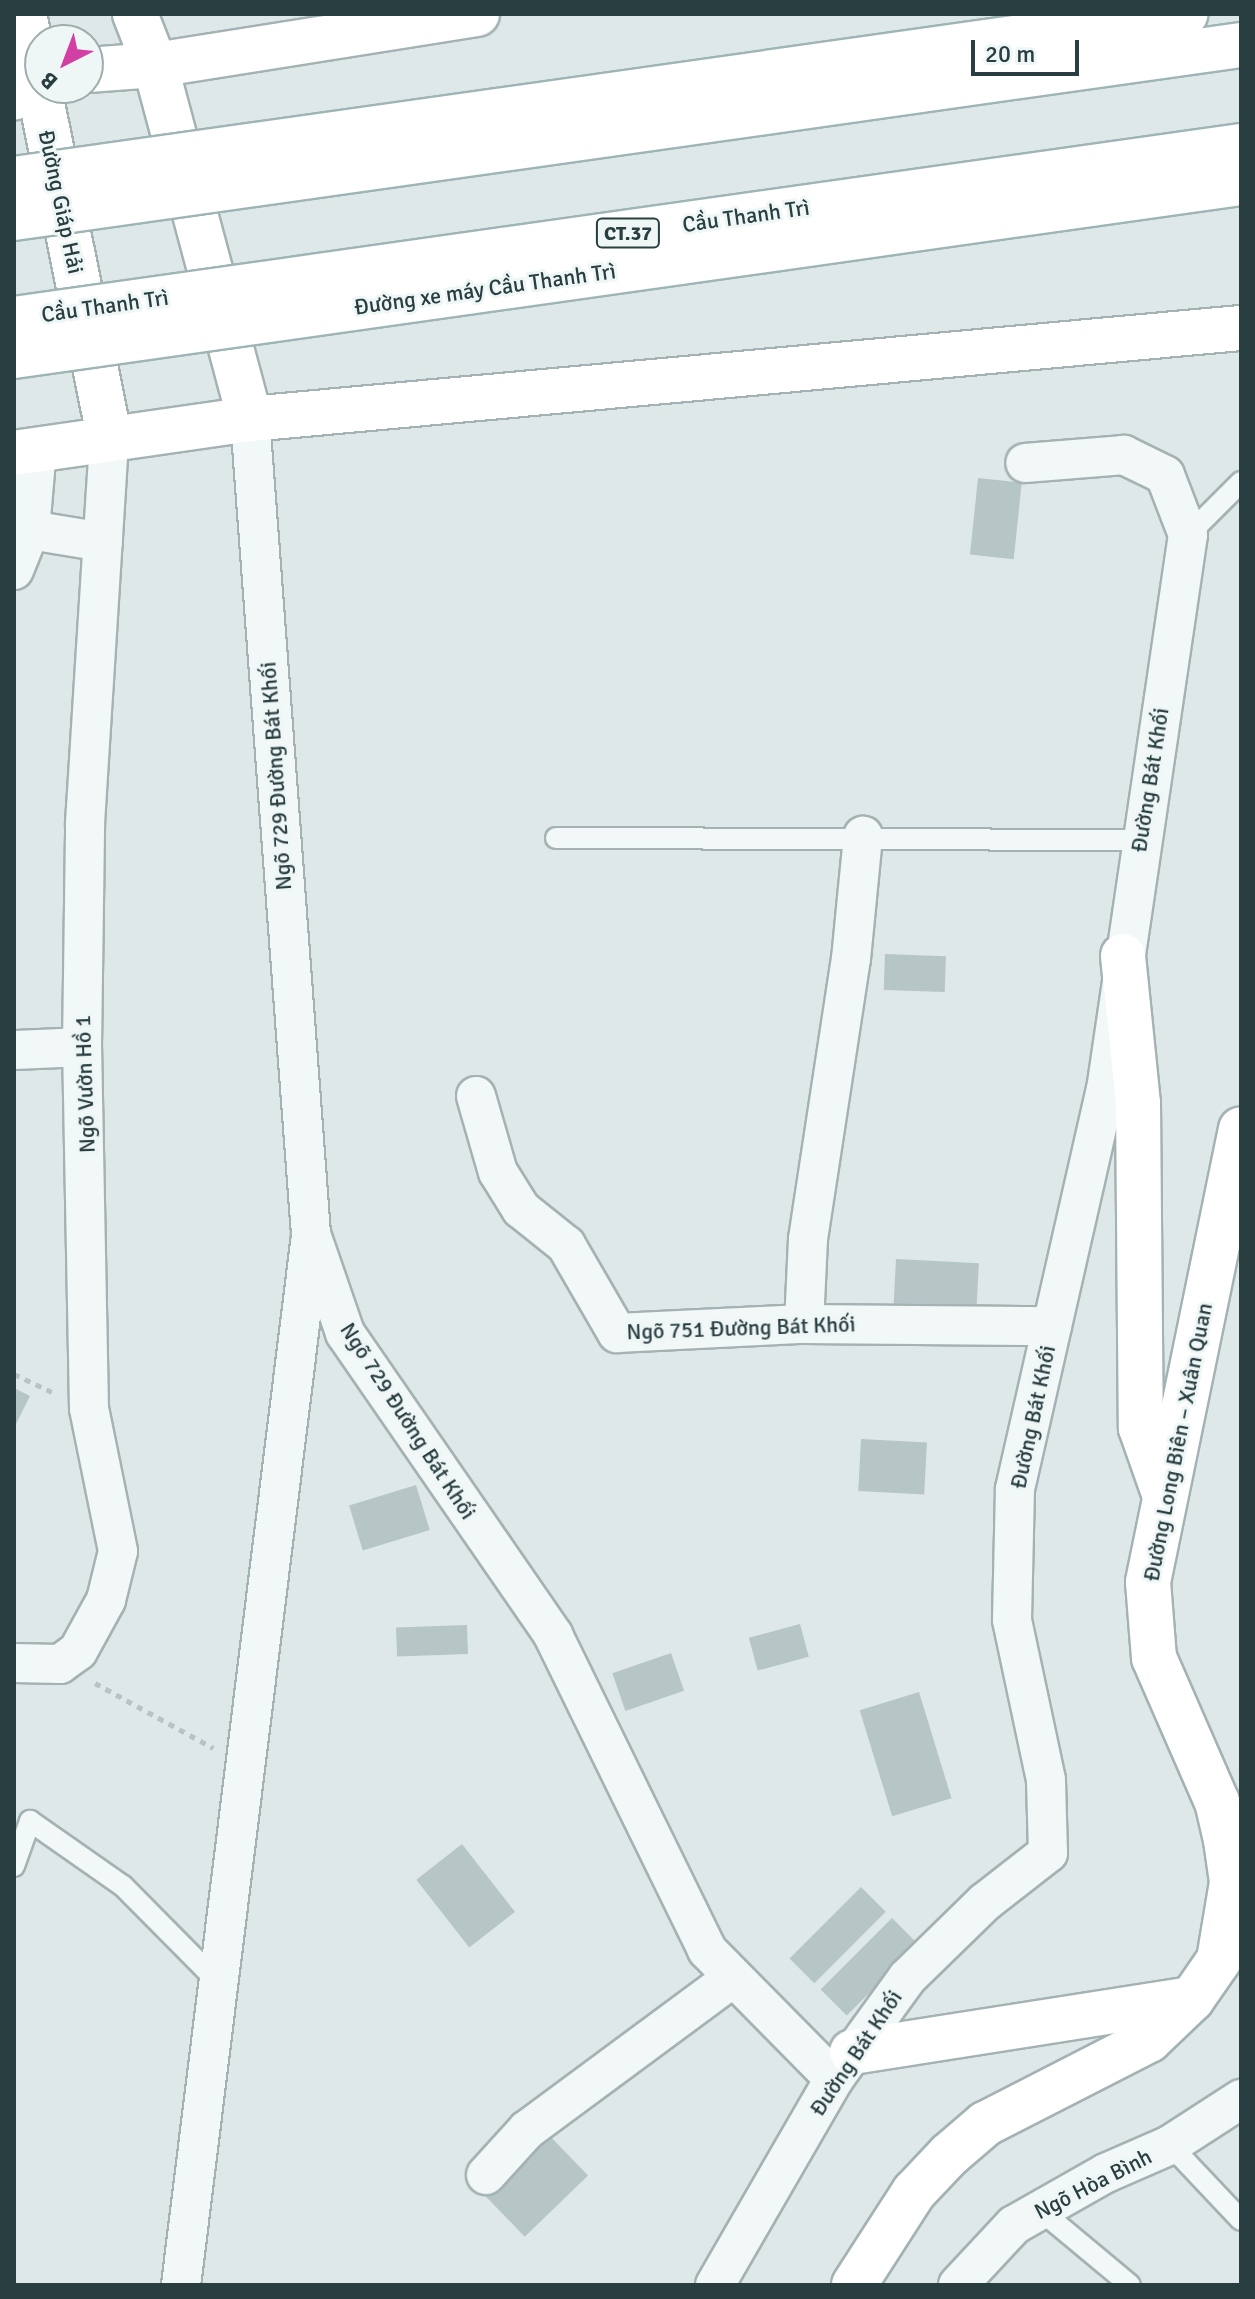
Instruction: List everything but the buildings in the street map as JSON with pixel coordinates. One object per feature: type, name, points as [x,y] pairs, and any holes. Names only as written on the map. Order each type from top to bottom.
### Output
[{"type":"main road","points":[[135,14],[155,65],[250,419]]},
{"type":"main road","points":[[104,69],[155,65],[477,14]]},
{"type":"main road","points":[[14,179],[1185,14]]},
{"type":"main road","points":[[14,218],[1241,45]]},
{"type":"main road","name":"Đường Giáp Hải","points":[[32,104],[109,437]]},
{"type":"main road","name":"Cầu Thanh Trì","points":[[14,319],[1241,146]]},
{"type":"main road","name":"Đường xe máy Cầu Thanh Trì","points":[[14,356],[1241,183]]},
{"type":"main road","points":[[25,451],[250,419],[1241,328]]},
{"type":"main road","points":[[1123,956],[1138,1103],[1141,1428],[1165,1496]]},
{"type":"main road","name":"Đường Long Biên – Xuân Quan","points":[[854,2285],[914,2192],[985,2124],[1149,2040],[1192,1999],[1219,1960],[1235,1925],[1232,1882],[1217,1802],[1169,1698],[1148,1625],[1148,1582],[1241,1129]]},
{"type":"main road","points":[[843,2066],[1192,1999]]},
{"type":"street","name":"Ngõ 729 Đường Bát Khối","points":[[250,419],[311,1234],[345,1333],[553,1635],[707,1950],[731,1979],[843,2066]]},
{"type":"street","name":"Ngõ Vườn Hồ 1","points":[[60,1664],[91,1635],[118,1551],[89,1409],[82,1047],[85,823],[109,437]]},
{"type":"street","points":[[14,570],[30,530],[25,451]]},
{"type":"street","points":[[1025,463],[1124,455],[1165,475],[1188,535]]},
{"type":"street","points":[[30,530],[103,542]]},
{"type":"street","name":"Đường Bát Khối","points":[[715,2285],[843,2066],[907,1978],[985,1902],[1048,1853],[1046,1780],[1012,1620],[1015,1489],[1106,1090],[1140,840],[1188,535]]},
{"type":"street","points":[[804,1324],[808,1239],[851,959],[863,836]]},
{"type":"street","points":[[14,1050],[82,1047]]},
{"type":"street","name":"Ngõ 751 Đường Bát Khối","points":[[476,1096],[498,1172],[521,1209],[566,1245],[617,1333],[804,1324],[1052,1326]]},
{"type":"street","points":[[181,2285],[311,1234]]},
{"type":"street","points":[[14,1663],[60,1664]]},
{"type":"street","points":[[486,2175],[527,2130],[731,1979]]},
{"type":"street","name":"Ngõ Hòa Bình","points":[[958,2285],[988,2249],[1040,2210],[1170,2145],[1241,2099]]},
{"type":"lane","points":[[1188,535],[1241,482]]},
{"type":"lane","points":[[556,838],[863,836],[1140,840]]},
{"type":"lane","points":[[14,1866],[30,1821],[123,1886],[218,1982]]},
{"type":"lane","points":[[1170,2145],[1241,2220]]},
{"type":"lane","points":[[1040,2210],[1130,2285]]},
{"type":"path","points":[[60,1664],[245,1765]]}]
